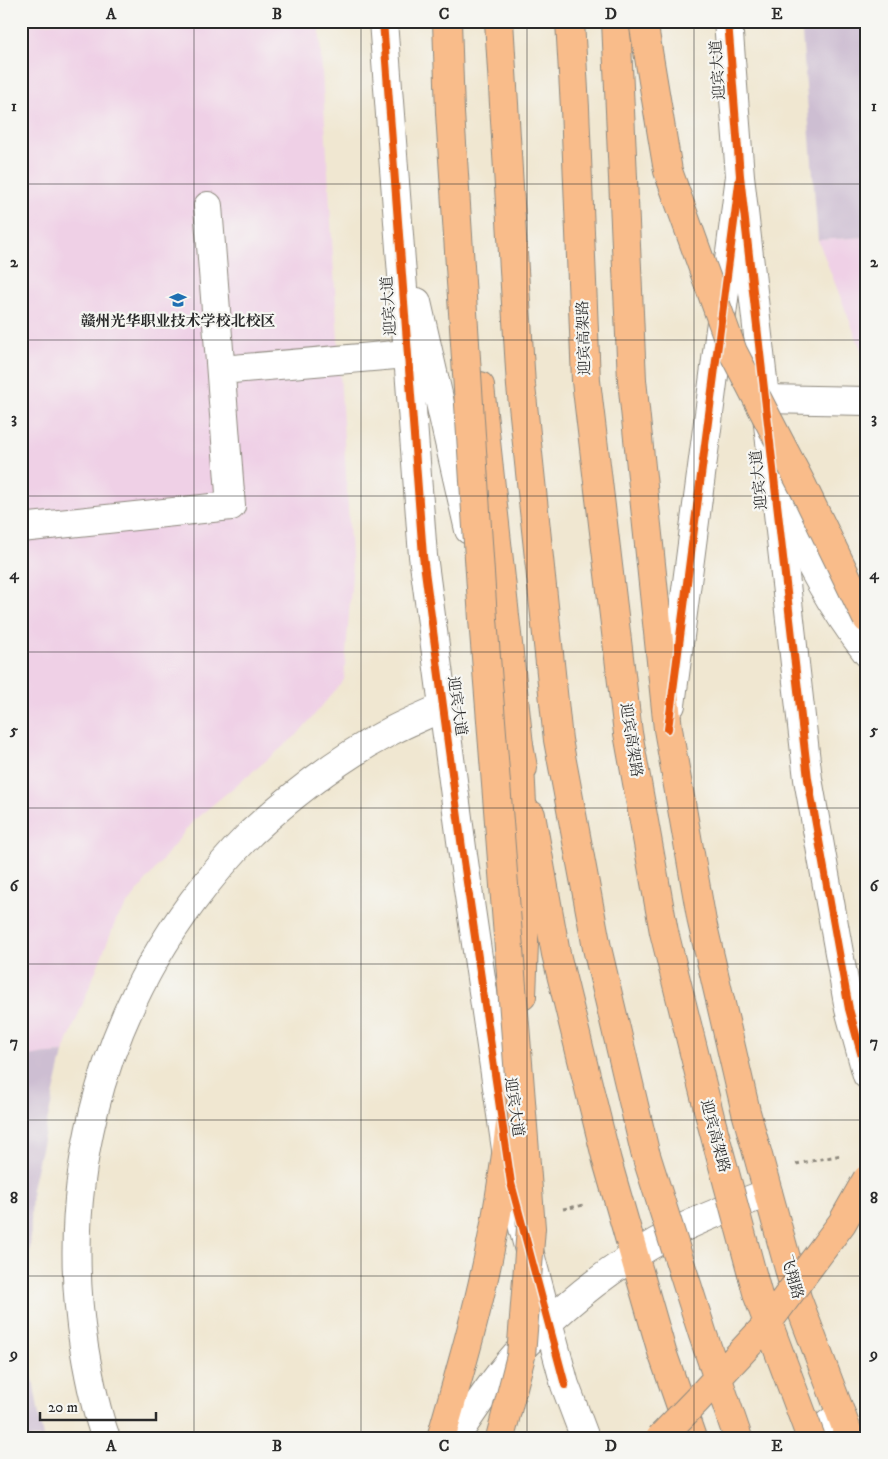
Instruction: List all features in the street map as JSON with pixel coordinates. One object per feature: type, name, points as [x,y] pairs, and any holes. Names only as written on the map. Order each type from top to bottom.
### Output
[{"type":"main road","points":[[446,21],[450,113],[483,619],[531,1228],[522,1356],[500,1438]]},
{"type":"main road","points":[[441,1438],[476,1312],[493,1238],[520,1042],[524,943],[524,844],[519,745],[480,388],[455,21]]},
{"type":"main road","points":[[499,21],[521,386],[558,740],[597,948],[645,1152],[700,1326],[738,1438]]},
{"type":"main road","name":"迎宾高架路","points":[[570,21],[576,108],[586,381],[628,733],[664,932],[711,1121],[758,1296],[811,1438]]},
{"type":"main road","name":"迎宾大道","points":[[616,21],[632,380],[668,729],[702,922],[746,1112]]},
{"type":"main road","points":[[643,21],[668,171],[733,352],[803,487],[867,620]]},
{"type":"main road","points":[[519,745],[556,954],[606,1161],[662,1352],[692,1438]]},
{"type":"main road","name":"飞翔路","points":[[746,1112],[797,1298],[845,1426]]},
{"type":"main road","points":[[660,1438],[762,1330],[842,1223],[867,1179]]},
{"type":"street","name":"迎宾大道","points":[[383,21],[396,215],[423,556],[506,1152],[511,1182],[565,1385],[585,1438]]},
{"type":"street","name":"迎宾大道","points":[[728,21],[740,176],[808,779],[847,1000],[867,1075]]},
{"type":"street","name":"迎宾大道","points":[[668,729],[740,176]]},
{"type":"street","points":[[21,528],[231,506],[208,206]]},
{"type":"street","points":[[396,215],[519,745]]},
{"type":"street","points":[[221,370],[407,354]]},
{"type":"street","points":[[764,400],[867,401]]},
{"type":"street","points":[[773,482],[794,534],[820,584],[850,631],[867,653]]},
{"type":"street","points":[[106,1438],[88,1374],[79,1316],[76,1257],[78,1199],[87,1140],[101,1083],[120,1028],[145,975],[175,925],[210,878],[250,835],[293,796],[340,761],[390,732],[443,707]]},
{"type":"street","points":[[455,1438],[486,1392],[522,1348],[600,1279],[680,1229],[724,1209],[768,1193]]},
{"type":"street","points":[[811,1438],[845,1426]]},
{"type":"shaded area","name":"赣州光华职业技术学校北校区","points":[[71,21],[319,21],[352,574],[344,680],[297,735],[193,821],[117,918],[63,1053],[21,1056],[21,26]]},
{"type":"shaded area","points":[[801,21],[867,21],[867,237],[818,240]]},
{"type":"shaded area","points":[[867,237],[867,365],[818,240]]},
{"type":"shaded area","points":[[63,1053],[32,1188],[27,1345],[43,1438],[21,1438],[21,1056]]},
{"type":"cycle path","points":[[383,21],[423,556],[462,848],[511,1183],[565,1385]]},
{"type":"cycle path","points":[[668,729],[740,176],[728,21]]},
{"type":"cycle path","points":[[740,176],[808,779],[849,1009],[867,1075]]},
{"type":"place","name":"赣州光华职业技术学校北校区","points":[[178,300]]}]
